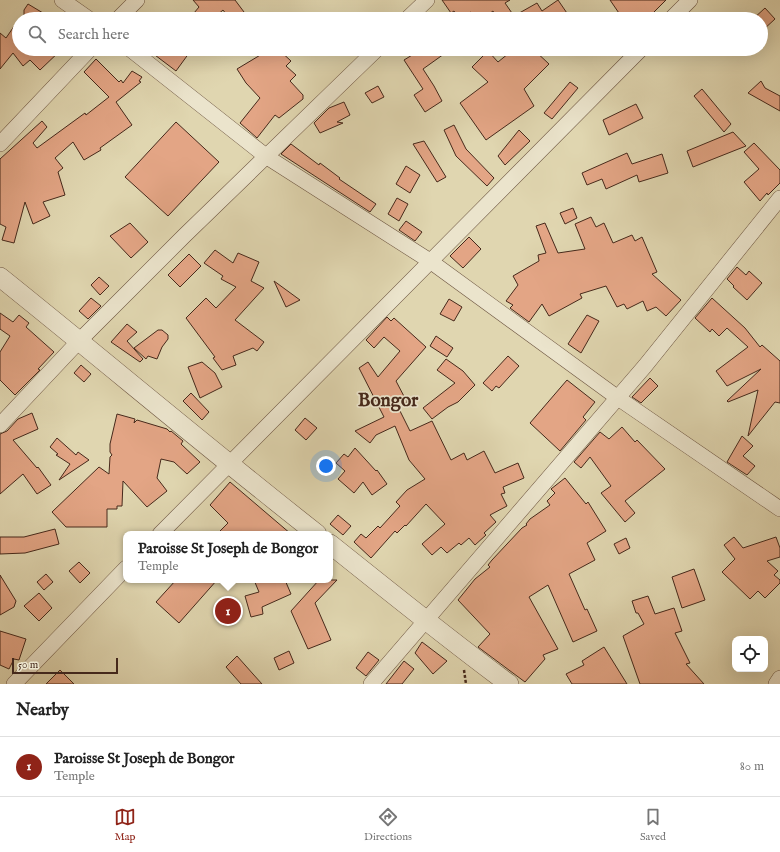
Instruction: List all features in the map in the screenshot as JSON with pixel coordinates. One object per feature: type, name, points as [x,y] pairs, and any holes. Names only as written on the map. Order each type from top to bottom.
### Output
[{"type":"street","points":[[62,0],[79,12]]},
{"type":"street","points":[[125,12],[137,0]]},
{"type":"street","points":[[414,12],[427,0]]},
{"type":"street","points":[[678,12],[690,0]]},
{"type":"street","points":[[0,144],[83,56]]},
{"type":"street","points":[[139,56],[267,157],[430,261],[618,398],[780,509]]},
{"type":"street","points":[[0,425],[80,341],[184,236],[370,56]]},
{"type":"street","points":[[163,531],[634,56]]},
{"type":"street","points":[[371,684],[645,366],[780,198]]},
{"type":"street","points":[[0,278],[80,341],[228,464],[313,531]]},
{"type":"street","points":[[333,546],[426,619],[459,648],[509,684]]},
{"type":"street","points":[[14,684],[123,571]]},
{"type":"street","points":[[776,684],[780,678]]},
{"type":"building","points":[[193,0],[235,0],[244,12],[225,12],[223,10],[221,12],[195,12],[199,7]]},
{"type":"building","points":[[442,0],[510,0],[505,3],[511,12],[454,11],[450,12]]},
{"type":"building","points":[[558,0],[566,12],[521,12],[537,3],[542,11]]},
{"type":"building","points":[[610,0],[666,0],[654,12],[618,12]]},
{"type":"building","points":[[28,4],[41,12],[24,12]]},
{"type":"building","points":[[765,8],[775,19],[768,25],[768,12],[761,12]]},
{"type":"building","points":[[12,29],[12,54],[0,69],[0,33],[6,38]]},
{"type":"building","points":[[15,56],[55,56],[40,70],[30,60],[23,66]]},
{"type":"building","points":[[156,56],[187,56],[176,71]]},
{"type":"building","points":[[259,56],[286,56],[291,61],[286,66],[296,75],[290,81],[303,95],[303,99],[279,118],[275,115],[257,138],[240,123],[260,98],[246,83],[237,69]]},
{"type":"building","points":[[411,56],[441,56],[423,69],[442,101],[425,112],[414,95],[423,89],[404,60]]},
{"type":"building","points":[[483,56],[493,56],[498,62],[505,56],[540,56],[549,64],[524,89],[534,106],[486,140],[460,103],[488,82],[472,67]]},
{"type":"building","points":[[96,59],[119,82],[121,80],[123,83],[132,71],[142,77],[139,81],[141,82],[116,102],[132,125],[100,148],[101,150],[84,160],[73,142],[55,158],[63,168],[58,172],[65,195],[43,202],[50,216],[33,224],[25,202],[14,243],[2,240],[6,227],[0,224],[0,159],[42,121],[47,127],[33,143],[37,148],[85,113],[86,115],[109,97],[84,72]]},
{"type":"building","points":[[761,81],[765,88],[780,96],[780,111],[748,93]]},
{"type":"building","points":[[570,82],[578,88],[552,119],[544,113]]},
{"type":"building","points":[[378,86],[384,97],[372,103],[365,93]]},
{"type":"building","points":[[702,89],[731,124],[724,132],[694,96]]},
{"type":"building","points":[[344,102],[350,115],[337,122],[343,123],[320,133],[314,123],[329,108]]},
{"type":"building","points":[[636,104],[643,118],[609,135],[603,120]]},
{"type":"building","points":[[176,122],[219,162],[168,216],[125,177]]},
{"type":"building","points":[[454,125],[466,149],[494,178],[487,186],[456,156],[444,130]]},
{"type":"building","points":[[519,130],[530,141],[505,165],[498,156]]},
{"type":"building","points":[[733,132],[746,146],[693,167],[687,151]]},
{"type":"building","points":[[424,141],[446,177],[437,182],[413,144]]},
{"type":"building","points":[[754,143],[780,170],[780,183],[768,195],[767,193],[760,201],[744,182],[759,169],[744,152]]},
{"type":"building","points":[[291,144],[319,165],[320,163],[340,178],[339,179],[376,204],[370,212],[281,154]]},
{"type":"building","points":[[627,153],[632,164],[662,154],[668,173],[639,182],[637,175],[606,189],[602,179],[587,185],[582,173]]},
{"type":"building","points":[[406,166],[420,175],[410,193],[396,184]]},
{"type":"building","points":[[397,198],[408,204],[399,221],[388,214]]},
{"type":"building","points":[[573,208],[577,218],[565,224],[560,213]]},
{"type":"building","points":[[591,217],[596,227],[604,223],[613,243],[632,235],[635,241],[642,237],[657,272],[652,274],[681,300],[666,316],[656,307],[647,311],[643,301],[627,309],[624,304],[617,307],[606,286],[580,294],[582,298],[549,316],[542,304],[529,322],[510,308],[513,305],[506,301],[518,285],[513,276],[539,261],[538,255],[546,253],[536,226],[545,223],[558,253],[585,249],[575,224]]},
{"type":"building","points":[[406,221],[422,232],[415,241],[399,230]]},
{"type":"building","points":[[130,223],[148,242],[131,258],[110,236]]},
{"type":"building","points":[[469,237],[481,249],[463,268],[450,256]]},
{"type":"building","points":[[215,250],[233,263],[238,253],[259,262],[251,281],[264,288],[235,320],[264,342],[257,351],[253,348],[233,356],[236,365],[222,370],[213,358],[215,357],[186,318],[206,298],[216,308],[236,287],[221,279],[223,276],[204,263]]},
{"type":"building","points":[[189,254],[201,266],[180,287],[168,275]]},
{"type":"building","points":[[737,267],[746,275],[749,271],[762,283],[747,300],[727,279]]},
{"type":"building","points":[[99,277],[109,286],[100,295],[91,285]]},
{"type":"building","points":[[274,281],[300,300],[286,307]]},
{"type":"building","points":[[91,298],[101,306],[88,319],[79,311]]},
{"type":"building","points":[[712,298],[745,328],[760,347],[762,345],[780,361],[780,403],[775,402],[748,436],[758,390],[728,402],[727,401],[761,369],[727,386],[716,371],[748,347],[727,328],[719,336],[712,329],[710,332],[695,318]]},
{"type":"building","points":[[449,299],[462,307],[454,321],[440,314]]},
{"type":"building","points":[[0,313],[13,322],[19,315],[29,323],[26,327],[54,352],[38,369],[40,370],[15,395],[0,380],[0,352],[10,336],[0,329]]},
{"type":"building","points":[[587,315],[599,321],[581,353],[568,344]]},
{"type":"building","points":[[387,317],[391,321],[394,318],[426,347],[396,381],[407,402],[398,407],[410,431],[432,421],[451,460],[464,453],[467,460],[484,451],[495,473],[518,463],[524,478],[503,487],[505,493],[501,494],[507,506],[490,515],[496,522],[484,533],[486,535],[475,545],[469,538],[461,545],[459,543],[447,553],[441,547],[432,555],[422,544],[445,524],[426,504],[406,526],[405,525],[397,533],[395,531],[371,558],[354,542],[361,534],[366,538],[378,526],[380,528],[400,506],[396,502],[407,490],[425,479],[409,460],[395,426],[376,435],[370,443],[355,431],[384,417],[359,368],[368,362],[378,377],[400,351],[384,337],[374,348],[366,340]]},
{"type":"building","points":[[127,324],[137,332],[127,341],[143,359],[140,362],[111,342]]},
{"type":"building","points":[[158,330],[162,330],[168,335],[168,339],[162,347],[157,359],[148,356],[146,359],[134,348]]},
{"type":"building","points":[[436,336],[453,348],[447,357],[430,346]]},
{"type":"building","points":[[508,356],[519,366],[499,388],[496,386],[492,391],[483,383]]},
{"type":"building","points":[[446,359],[463,371],[475,385],[458,402],[448,407],[432,419],[423,408],[455,383],[437,370]]},
{"type":"building","points":[[202,362],[215,373],[222,387],[200,398],[188,367]]},
{"type":"building","points":[[81,365],[91,374],[84,382],[74,373]]},
{"type":"building","points":[[650,378],[658,386],[641,403],[632,397]]},
{"type":"building","points":[[567,380],[595,402],[583,417],[586,420],[560,451],[530,423]]},
{"type":"building","points":[[191,393],[209,412],[202,420],[183,401]]},
{"type":"building","points":[[32,413],[38,429],[13,440],[37,468],[38,467],[51,485],[37,494],[23,474],[0,494],[0,434],[7,431],[18,419]]},
{"type":"building","points":[[117,414],[135,419],[134,423],[137,420],[167,429],[170,432],[171,431],[183,441],[181,444],[200,462],[187,474],[174,462],[161,459],[157,478],[167,491],[147,507],[123,481],[122,506],[117,506],[117,509],[107,509],[107,527],[66,527],[52,512],[99,467],[109,474],[110,457],[112,455],[110,452],[110,444]]},
{"type":"building","points":[[305,418],[317,428],[306,440],[295,430]]},
{"type":"building","points":[[622,427],[635,442],[637,440],[665,469],[625,501],[635,513],[625,522],[601,493],[611,486],[590,457],[581,468],[574,462],[600,432],[609,439]]},
{"type":"building","points":[[742,436],[753,446],[743,456],[755,466],[747,475],[727,462]]},
{"type":"building","points":[[57,438],[76,455],[78,452],[89,460],[59,480],[70,464],[56,455],[58,454],[50,447]]},
{"type":"building","points":[[355,448],[376,471],[377,470],[387,484],[372,495],[363,482],[354,493],[338,479],[345,471],[336,463],[344,454],[348,457]]},
{"type":"building","points":[[565,478],[586,504],[588,502],[606,531],[587,543],[595,560],[569,574],[585,610],[587,609],[597,631],[573,642],[548,585],[529,597],[558,649],[543,655],[545,659],[525,682],[478,647],[490,634],[458,600],[475,579],[490,567],[488,565],[492,560],[522,528],[527,525],[526,524],[530,519],[550,505],[547,501],[555,493],[551,489]]},
{"type":"building","points":[[230,482],[287,531],[220,531],[228,523],[210,505]]},
{"type":"building","points":[[338,515],[351,526],[343,535],[330,524]]},
{"type":"building","points":[[55,529],[59,544],[25,553],[0,554],[0,537],[24,537]]},
{"type":"building","points":[[734,537],[743,548],[776,537],[780,548],[780,557],[767,561],[778,571],[774,575],[780,580],[780,583],[765,598],[758,591],[750,599],[722,572],[735,559],[724,545]]},
{"type":"building","points":[[626,538],[630,548],[619,554],[614,544]]},
{"type":"building","points":[[79,562],[90,573],[80,583],[69,571]]},
{"type":"building","points":[[694,569],[705,600],[682,608],[672,577]]},
{"type":"building","points":[[46,574],[53,582],[44,590],[37,582]]},
{"type":"building","points":[[0,575],[16,601],[14,607],[0,615]]},
{"type":"building","points":[[333,580],[337,580],[315,603],[331,640],[308,649],[291,611],[316,583],[333,583]]},
{"type":"building","points":[[173,583],[214,583],[179,623],[156,602]]},
{"type":"building","points":[[255,583],[286,583],[291,594],[262,607],[263,614],[251,617],[245,596],[259,592]]},
{"type":"building","points":[[39,593],[52,608],[39,621],[24,606]]},
{"type":"building","points":[[648,596],[655,614],[674,608],[682,631],[675,633],[690,663],[686,664],[704,684],[640,684],[623,636],[644,624],[638,613],[636,613],[632,601]]},
{"type":"building","points":[[0,631],[26,639],[19,660],[14,659],[9,669],[0,665]]},
{"type":"building","points":[[422,642],[447,661],[433,674],[415,653]]},
{"type":"building","points":[[604,647],[627,684],[572,684],[566,674],[584,665],[582,661]]},
{"type":"building","points":[[289,651],[294,663],[279,670],[274,658]]},
{"type":"building","points":[[368,652],[379,660],[366,676],[356,668]]},
{"type":"building","points":[[237,656],[262,684],[241,684],[226,667]]},
{"type":"building","points":[[404,661],[414,669],[402,684],[386,684]]},
{"type":"building","points":[[60,670],[74,684],[46,684]]},
{"type":"place","name":"Paroisse St Joseph de Bongor","points":[[228,611]]},
{"type":"district","name":"Bongor","points":[[388,399]]}]
